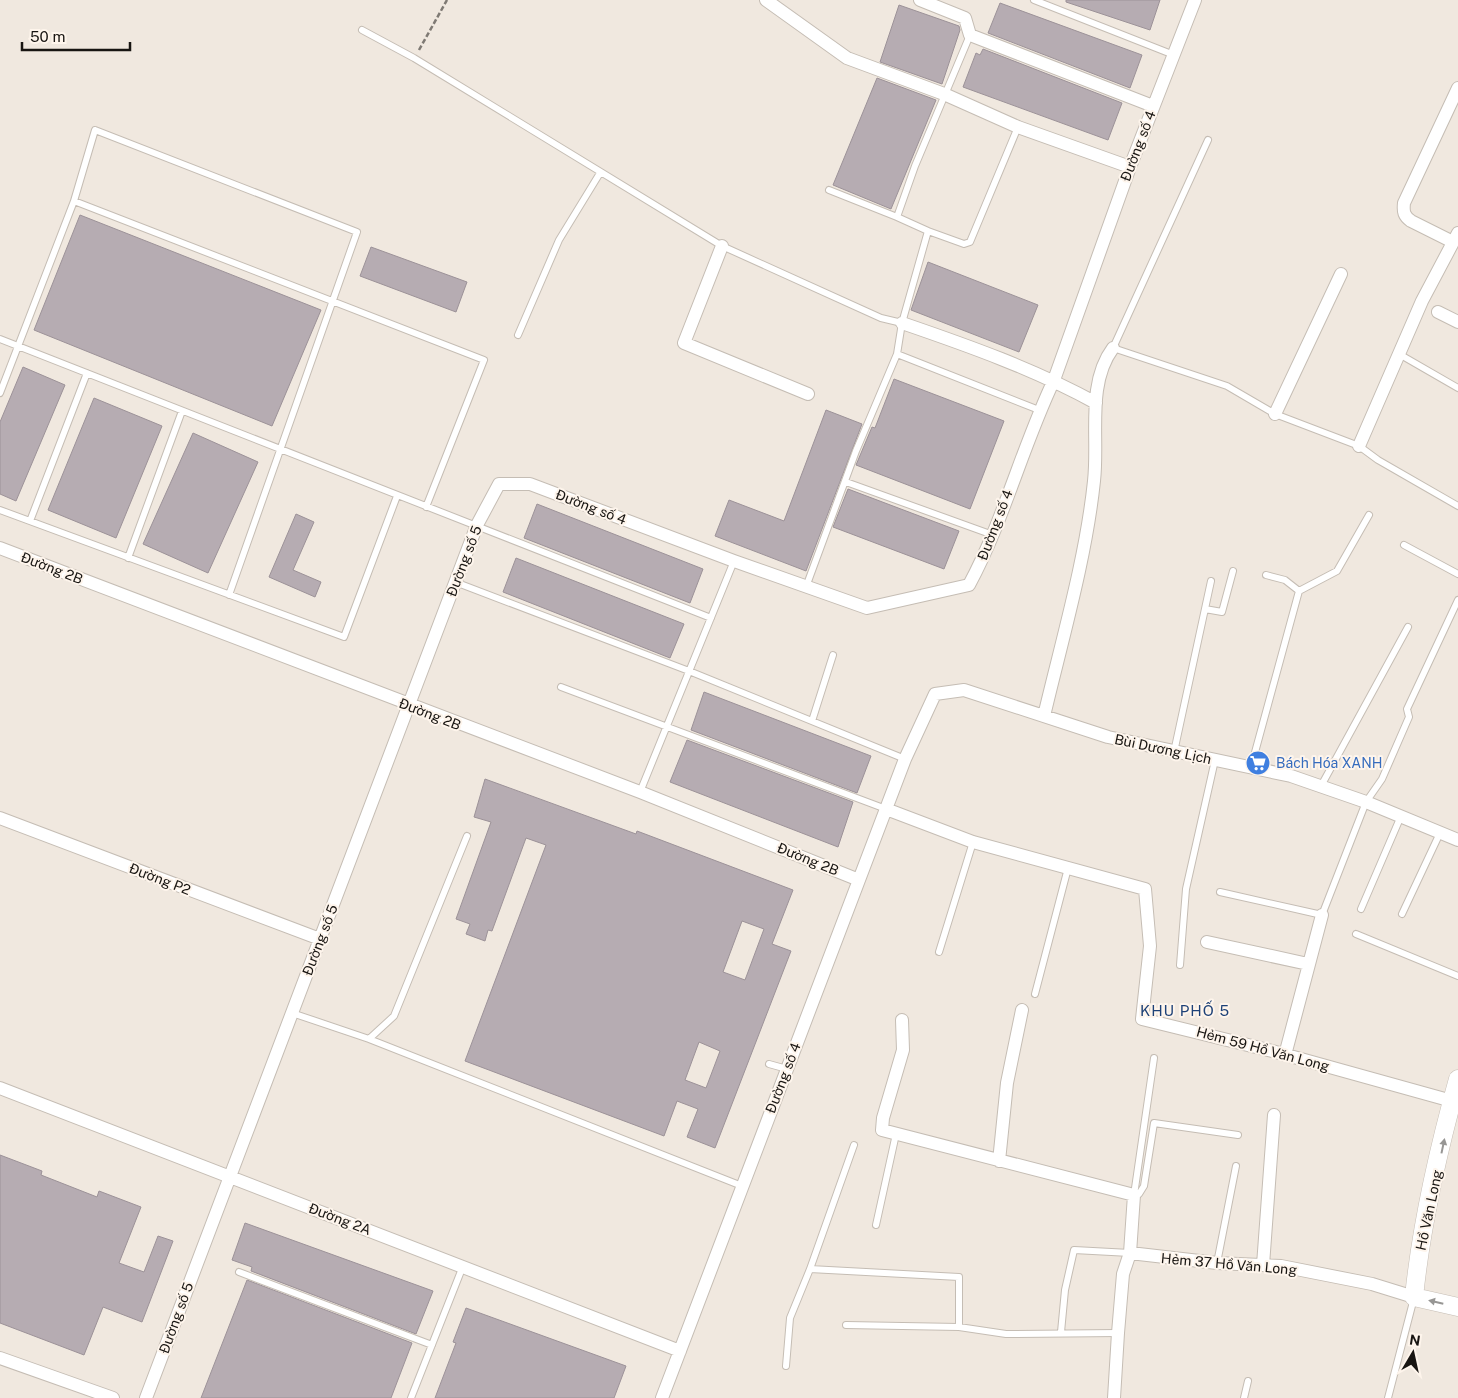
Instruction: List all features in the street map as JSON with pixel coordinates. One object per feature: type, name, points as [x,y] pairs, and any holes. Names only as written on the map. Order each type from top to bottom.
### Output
[{"type":"street","points":[[766,0],[848,58],[944,94],[1018,127],[1130,167]]},
{"type":"street","points":[[920,0],[964,18],[970,35],[1153,106]]},
{"type":"street","name":"Đường số 4","points":[[499,484],[530,484],[734,562],[867,608],[969,585],[986,553],[1040,410],[1054,380],[1130,167],[1195,0]]},
{"type":"street","points":[[1359,446],[1422,301],[1455,237],[1410,221],[1403,209],[1458,88]]},
{"type":"street","points":[[722,246],[684,343],[808,394]]},
{"type":"street","points":[[1275,414],[1341,274]]},
{"type":"street","points":[[1438,312],[1458,322]]},
{"type":"street","points":[[902,323],[993,354],[1054,380],[1096,403]]},
{"type":"street","points":[[1044,716],[1075,587],[1094,481],[1096,403],[1104,361],[1113,348]]},
{"type":"street","name":"Đường số 5","points":[[146,1398],[229,1175],[410,706],[477,525],[499,484]]},
{"type":"street","name":"Đường 2B","points":[[0,548],[410,706],[640,792],[859,880]]},
{"type":"street","name":"Bùi Dương Lịch","points":[[905,759],[935,694],[964,690],[1108,738],[1291,776],[1366,802],[1458,840]]},
{"type":"street","name":"Đường số 4","points":[[662,1398],[905,759]]},
{"type":"street","name":"Hẻm 59 Hồ Văn Long","points":[[886,809],[973,842],[1145,889],[1150,946],[1142,1019],[1285,1055],[1452,1101]]},
{"type":"street","name":"Đường P2","points":[[0,818],[320,939]]},
{"type":"street","points":[[1285,1055],[1322,915]]},
{"type":"street","points":[[1207,942],[1308,964]]},
{"type":"street","points":[[999,1161],[1007,1083],[1022,1010]]},
{"type":"street","points":[[902,1020],[903,1050],[883,1118],[882,1130],[1134,1195],[1130,1253],[1123,1274],[1114,1398]]},
{"type":"street","name":"Hồ Văn Long","points":[[1414,1297],[1417,1270],[1458,1080]]},
{"type":"street","name":"Đường 2A","points":[[0,1088],[680,1351]]},
{"type":"street","points":[[1263,1265],[1274,1115]]},
{"type":"street","name":"Hẻm 37 Hồ Văn Long","points":[[1130,1253],[1217,1263],[1263,1265],[1372,1284],[1414,1297]]},
{"type":"street","points":[[1414,1297],[1458,1307]]},
{"type":"street","points":[[0,1358],[113,1398]]},
{"type":"lane","points":[[1034,0],[1174,55]]},
{"type":"lane","points":[[362,30],[414,58],[722,246],[882,318],[902,323]]},
{"type":"lane","points":[[897,217],[944,94],[970,35]]},
{"type":"lane","points":[[829,190],[928,231],[964,244],[970,242],[1018,127]]},
{"type":"lane","points":[[0,393],[74,201],[95,130],[357,232],[229,595]]},
{"type":"lane","points":[[1208,140],[1113,348],[1227,386],[1275,414],[1359,446],[1378,460],[1458,506]]},
{"type":"lane","points":[[518,335],[559,240],[600,173]]},
{"type":"lane","points":[[74,201],[484,360],[426,507]]},
{"type":"lane","points":[[806,587],[856,451],[897,354],[902,323],[928,231]]},
{"type":"lane","points":[[0,339],[711,618]]},
{"type":"lane","points":[[897,354],[1040,410]]},
{"type":"lane","points":[[1399,354],[1458,388]]},
{"type":"lane","points":[[30,522],[87,373]]},
{"type":"lane","points":[[128,558],[182,411]]},
{"type":"lane","points":[[846,482],[993,535]]},
{"type":"lane","points":[[0,510],[344,637],[397,496]]},
{"type":"lane","points":[[1251,767],[1299,590],[1337,571],[1368,515]]},
{"type":"lane","points":[[1404,545],[1458,574]]},
{"type":"lane","points":[[640,792],[734,562]]},
{"type":"lane","points":[[1205,609],[1222,612],[1233,571]]},
{"type":"lane","points":[[1266,575],[1285,580],[1299,590]]},
{"type":"lane","points":[[1174,752],[1211,581]]},
{"type":"lane","points":[[456,582],[689,671],[905,759]]},
{"type":"lane","points":[[1220,892],[1322,915],[1366,802],[1382,779],[1409,716],[1407,709],[1458,600]]},
{"type":"lane","points":[[1322,786],[1408,627]]},
{"type":"lane","points":[[812,721],[833,655]]},
{"type":"lane","points":[[561,688],[886,809]]},
{"type":"lane","points":[[1180,965],[1186,890],[1215,760]]},
{"type":"lane","points":[[1361,909],[1400,816]]},
{"type":"lane","points":[[1402,914],[1440,833]]},
{"type":"lane","points":[[369,1039],[394,1016],[467,836]]},
{"type":"lane","points":[[939,952],[973,842]]},
{"type":"lane","points":[[1035,994],[1068,868]]},
{"type":"lane","points":[[1356,934],[1458,976]]},
{"type":"lane","points":[[292,1013],[369,1039],[742,1186]]},
{"type":"lane","points":[[1154,1058],[1134,1195],[1139,1194],[1144,1186],[1154,1123],[1238,1135]]},
{"type":"lane","points":[[770,1064],[787,1069]]},
{"type":"lane","points":[[876,1225],[896,1134]]},
{"type":"lane","points":[[786,1366],[790,1318],[810,1269],[854,1145]]},
{"type":"lane","points":[[1217,1263],[1236,1166]]},
{"type":"lane","points":[[1061,1332],[1065,1290],[1074,1250],[1130,1253]]},
{"type":"lane","points":[[411,1398],[463,1266]]},
{"type":"lane","points":[[810,1269],[959,1277],[958,1327]]},
{"type":"lane","points":[[239,1272],[432,1345]]},
{"type":"lane","points":[[1388,1398],[1414,1297]]},
{"type":"lane","points":[[846,1325],[958,1327],[1006,1334],[1061,1332],[1118,1333]]},
{"type":"lane","points":[[1244,1398],[1248,1381]]},
{"type":"path","points":[[414,58],[447,0]]},
{"type":"building","points":[[1066,0],[1160,0],[1150,30],[1066,2]]},
{"type":"building","points":[[1000,3],[1142,55],[1130,88],[988,33]]},
{"type":"building","points":[[899,5],[959,26],[960,30],[942,84],[880,62]]},
{"type":"building","points":[[983,49],[1122,103],[1108,140],[963,87],[976,53],[980,55]]},
{"type":"building","points":[[877,78],[936,100],[891,209],[833,185]]},
{"type":"building","points":[[80,215],[321,310],[272,426],[34,330]]},
{"type":"building","points":[[371,247],[467,282],[456,312],[360,276]]},
{"type":"building","points":[[928,262],[1038,305],[1019,352],[911,310]]},
{"type":"building","points":[[23,367],[65,385],[16,501],[0,494],[0,422]]},
{"type":"building","points":[[894,379],[1004,421],[970,509],[856,465],[872,427],[875,428]]},
{"type":"building","points":[[94,398],[162,426],[116,538],[48,510]]},
{"type":"building","points":[[826,410],[862,424],[806,571],[715,536],[729,500],[784,521]]},
{"type":"building","points":[[193,433],[258,462],[208,573],[143,544]]},
{"type":"building","points":[[848,489],[959,531],[944,569],[833,527]]},
{"type":"building","points":[[537,504],[703,569],[690,603],[524,538]]},
{"type":"building","points":[[296,514],[314,522],[293,570],[321,582],[315,597],[269,577]]},
{"type":"building","points":[[516,558],[684,624],[670,658],[503,592]]},
{"type":"building","points":[[704,692],[871,756],[857,793],[691,730]]},
{"type":"building","points":[[687,740],[853,802],[838,847],[670,782]]},
{"type":"building","points":[[485,779],[636,834],[637,831],[793,890],[772,944],[791,951],[715,1148],[687,1137],[698,1109],[677,1101],[664,1136],[465,1061],[546,845],[526,838],[492,931],[488,930],[485,941],[466,934],[470,924],[456,919],[491,822],[474,817]],"holes":[[[742,921],[764,929],[745,980],[723,972]],[[699,1042],[720,1051],[706,1088],[685,1080]]]},
{"type":"building","points":[[0,1155],[42,1171],[41,1175],[97,1197],[99,1191],[141,1207],[119,1263],[144,1272],[158,1236],[173,1241],[142,1322],[103,1307],[84,1355],[0,1323]]},
{"type":"building","points":[[245,1223],[433,1291],[416,1334],[251,1271],[252,1267],[232,1260]]},
{"type":"building","points":[[247,1280],[412,1343],[391,1398],[201,1398]]},
{"type":"building","points":[[466,1308],[626,1366],[614,1398],[435,1398],[456,1343],[453,1342]]},
{"type":"place","name":"Bách Hóa XANH","points":[[1258,763]]},
{"type":"district","name":"KHU PHỐ 5","points":[[1185,1011]]}]
